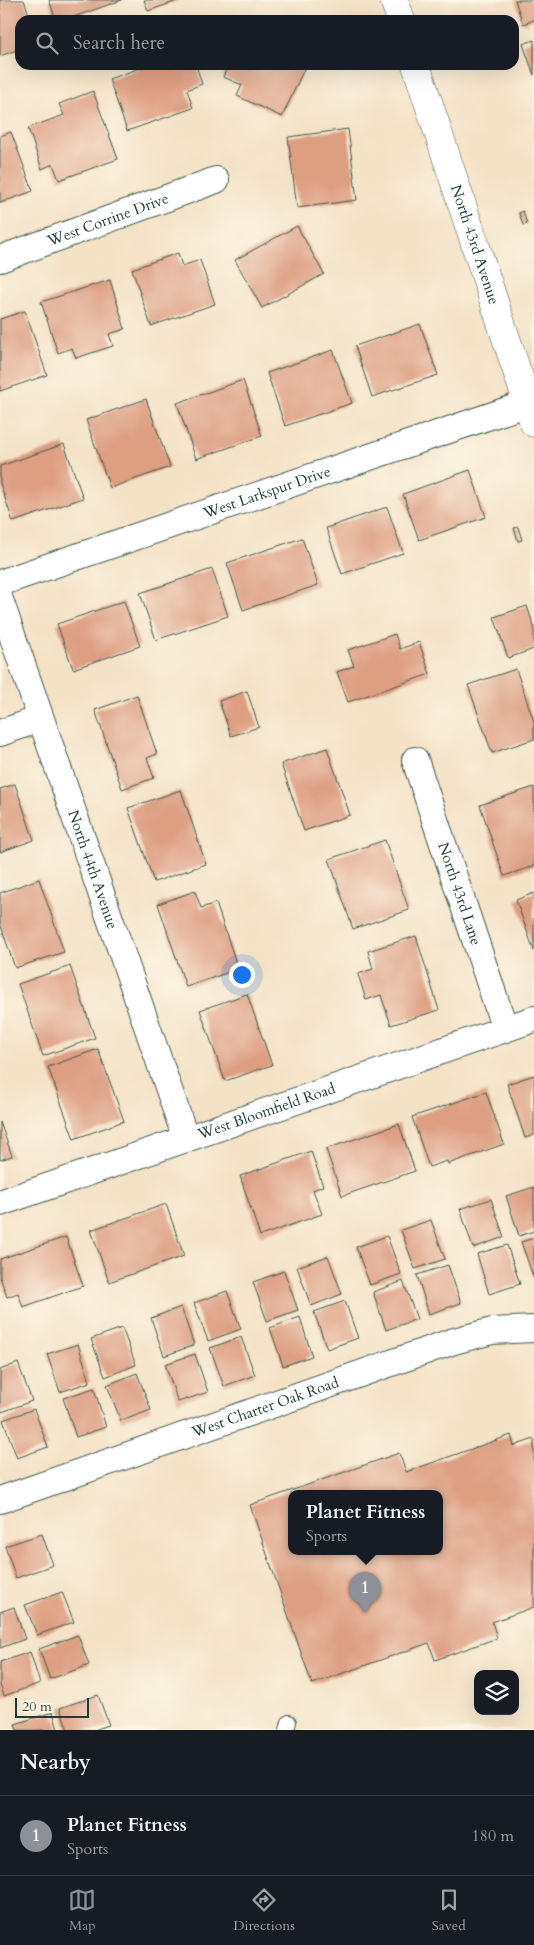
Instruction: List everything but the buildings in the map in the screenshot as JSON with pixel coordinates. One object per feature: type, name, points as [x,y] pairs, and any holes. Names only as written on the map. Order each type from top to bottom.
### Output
[{"type":"main road","points":[[394,0],[399,15]]},
{"type":"main road","name":"North 43rd Avenue","points":[[418,70],[532,409]]},
{"type":"street","name":"West Corrine Drive","points":[[0,259],[216,180]]},
{"type":"street","name":"West Larkspur Drive","points":[[0,583],[532,409]]},
{"type":"street","name":"North 44th Avenue","points":[[0,600],[186,1139]]},
{"type":"street","points":[[0,733],[40,719]]},
{"type":"street","name":"North 43rd Lane","points":[[415,760],[505,1029]]},
{"type":"street","name":"West Bloomfield Road","points":[[0,1203],[534,1019]]},
{"type":"street","name":"West Charter Oak Road","points":[[0,1500],[454,1341],[492,1330],[534,1329]]},
{"type":"place","name":"Planet Fitness","points":[[365,1613]]}]
